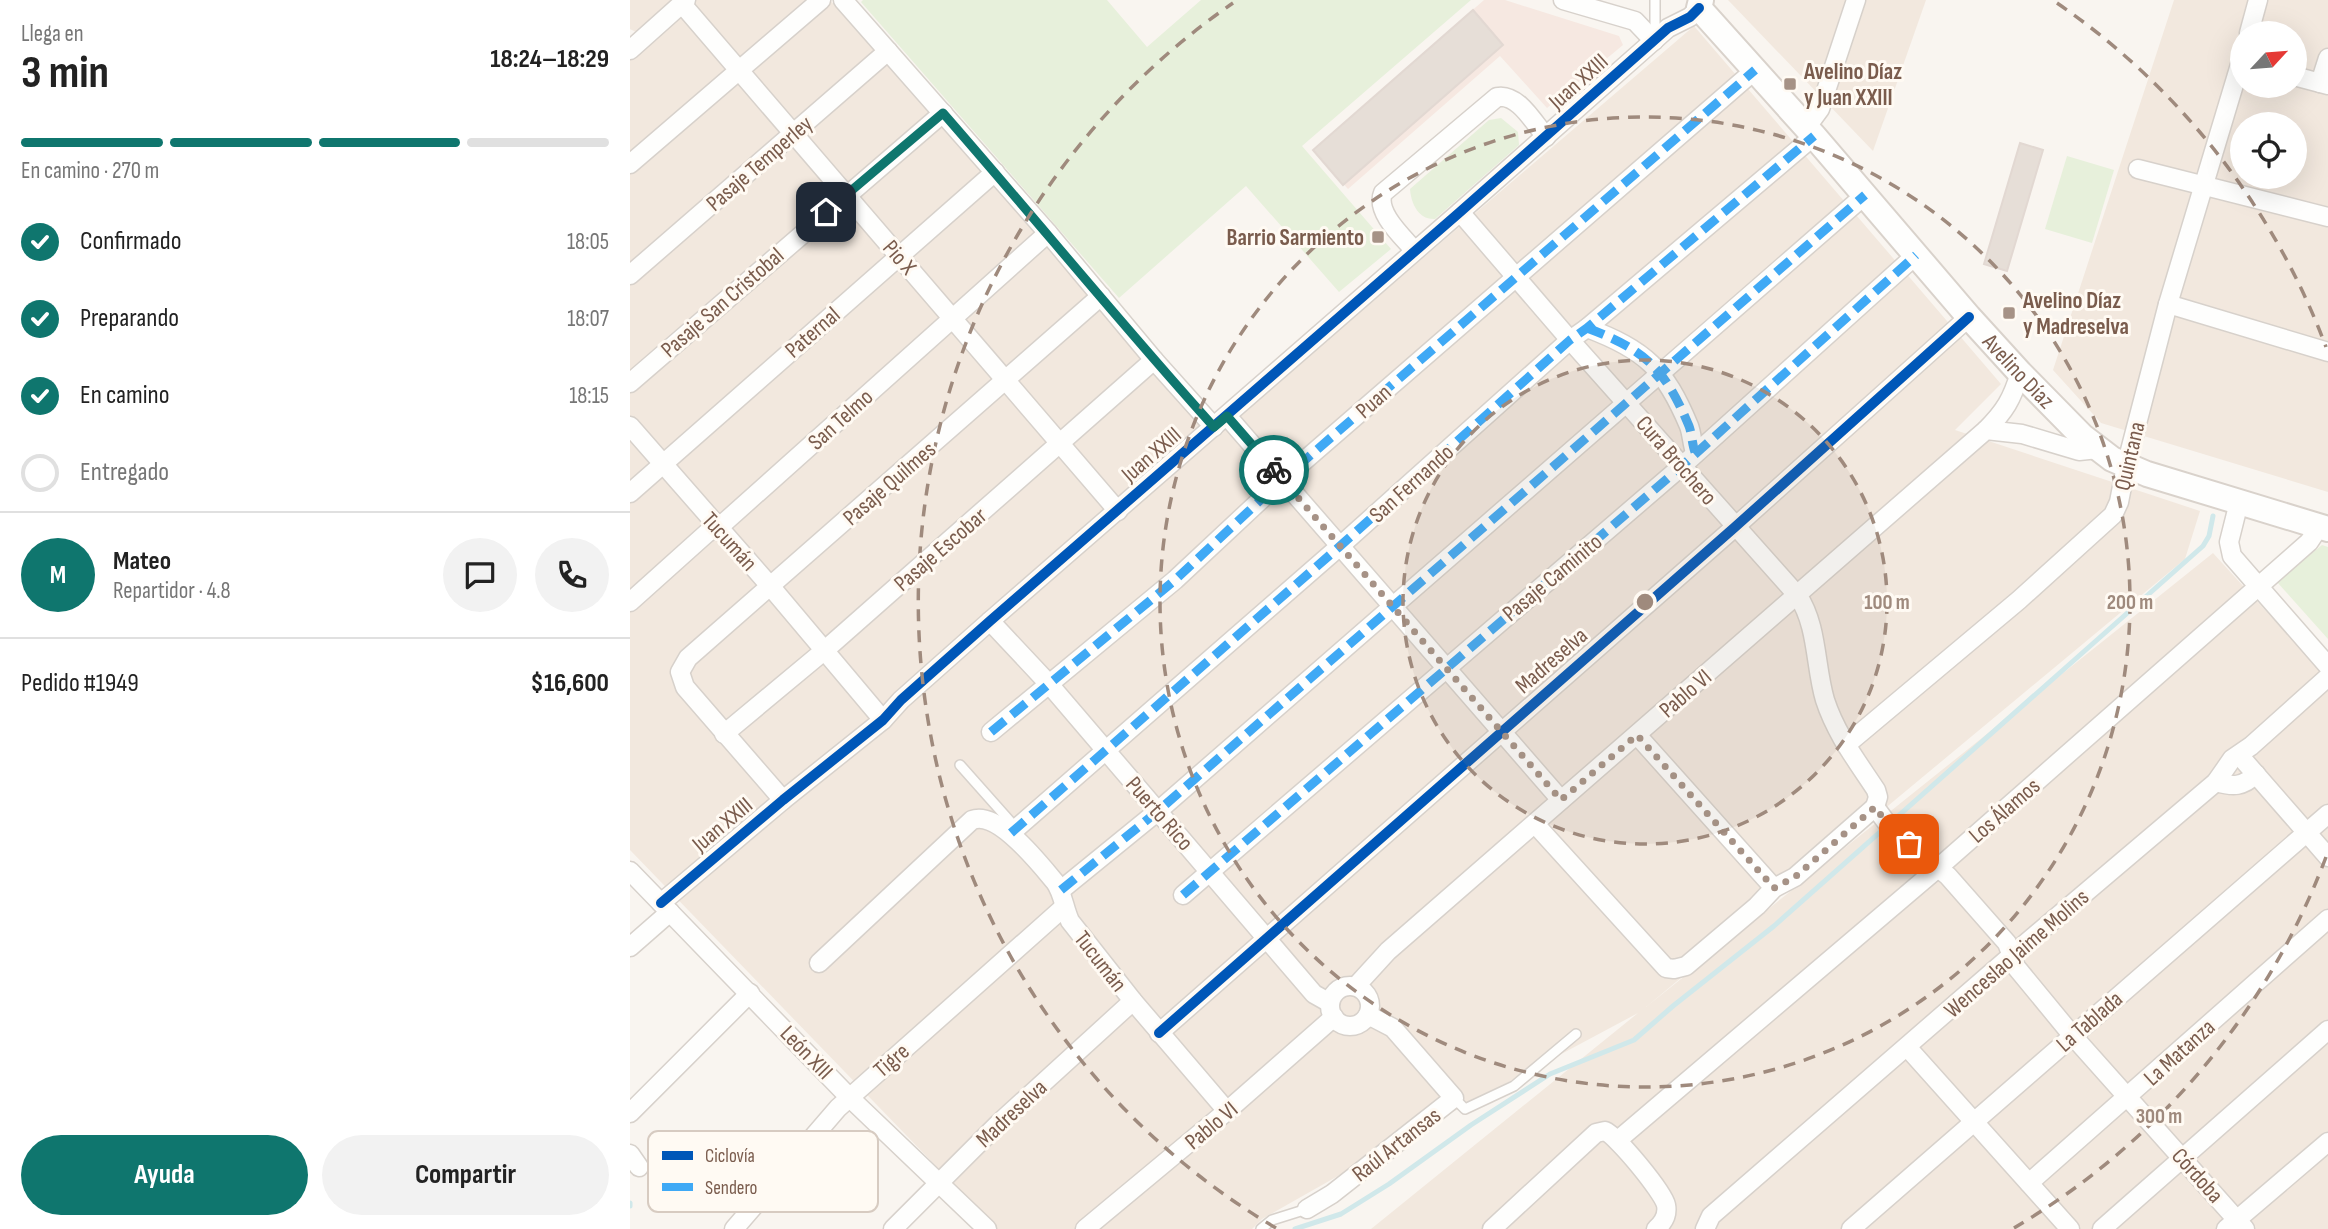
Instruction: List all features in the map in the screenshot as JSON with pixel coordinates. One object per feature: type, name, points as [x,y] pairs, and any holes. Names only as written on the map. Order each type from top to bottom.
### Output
[{"type":"street","points":[[630,164],[821,0]]},
{"type":"street","points":[[843,0],[1048,233],[1154,360],[1282,480],[1561,800]]},
{"type":"street","points":[[1563,0],[1635,21],[1654,41]]},
{"type":"street","name":"San Fernando","points":[[1014,830],[1810,132],[1856,0]]},
{"type":"street","points":[[2252,21],[2258,0]]},
{"type":"street","points":[[634,40],[684,2]]},
{"type":"street","name":"Pio X","points":[[684,2],[738,70],[1118,511]]},
{"type":"street","name":"Juan XXIII","points":[[630,947],[665,908],[783,800],[883,720],[901,700],[990,621],[1654,41],[1678,22],[1690,17],[1700,4]]},
{"type":"street","name":"Avelino Díaz","points":[[1700,4],[1969,317],[2070,425],[2098,449],[2126,466],[2147,474],[2323,528]]},
{"type":"street","name":"Pasaje Temperley","points":[[630,275],[888,51]]},
{"type":"street","points":[[2307,79],[2324,84],[2328,58]]},
{"type":"street","name":"Puan","points":[[991,733],[1175,580],[1282,480],[1755,70]]},
{"type":"street","points":[[1415,250],[1393,225],[1382,207],[1380,199],[1383,193],[1497,97],[1503,96],[1516,102],[1546,137]]},
{"type":"street","name":"Quintana","points":[[1846,745],[2019,600],[2108,520],[2117,508],[2168,304],[2230,96]]},
{"type":"street","name":"Pasaje San Cristobal","points":[[630,383],[943,113]]},
{"type":"street","points":[[2138,169],[2328,216]]},
{"type":"street","name":"Paternal","points":[[630,493],[995,172]]},
{"type":"street","name":"Tigre","points":[[819,1131],[849,1097],[1158,811],[1865,195]]},
{"type":"street","name":"Cura Brochero","points":[[1460,212],[1798,596],[1808,614],[1826,702],[1846,745],[1876,790],[1883,819]]},
{"type":"street","name":"San Telmo","points":[[630,602],[707,533],[726,522],[1048,233]]},
{"type":"street","name":"Pasaje Caminito","points":[[1184,895],[1682,466],[1916,255]]},
{"type":"street","name":"Pasaje Quilmes","points":[[724,734],[685,687],[680,672],[688,658],[1101,296]]},
{"type":"street","points":[[2168,304],[2328,352]]},
{"type":"street","name":"Madreselva","points":[[1159,1033],[1735,527],[1969,317]]},
{"type":"street","points":[[1587,328],[1614,339],[1650,360],[1677,399],[1690,430],[1695,452]]},
{"type":"street","name":"Pasaje Escobar","points":[[724,734],[825,650],[1154,360]]},
{"type":"street","name":"Pablo VI","points":[[1356,986],[1388,951],[1986,430],[2008,404],[2020,373]]},
{"type":"street","name":"Tucumán","points":[[630,426],[883,720]]},
{"type":"street","points":[[1986,430],[2022,434],[2079,451],[2098,449]]},
{"type":"street","points":[[2239,502],[2229,548],[2232,556],[2328,666]]},
{"type":"street","name":"Los Álamos","points":[[1618,1140],[1938,869],[2323,528]]},
{"type":"street","name":"Puerto Rico","points":[[990,621],[1049,684],[1314,994],[1332,1010]]},
{"type":"street","name":"Wenceslao Jaime Molins","points":[[1704,1229],[1711,1216],[2216,782],[2224,767],[2328,677]]},
{"type":"street","points":[[724,734],[783,800]]},
{"type":"street","points":[[1637,735],[1774,888]]},
{"type":"street","points":[[2239,755],[2328,857]]},
{"type":"street","points":[[2216,782],[2239,786],[2256,774]]},
{"type":"street","name":"La Tablada","points":[[1858,1227],[2072,1035],[2328,814]]},
{"type":"street","name":"Tucumán","points":[[819,963],[972,820],[985,818],[1014,830],[1063,898],[1070,920],[1159,1033],[1227,1111]]},
{"type":"street","points":[[1535,824],[1666,968],[1674,970],[1686,966],[1774,888],[1883,819]]},
{"type":"street","name":"Córdoba","points":[[1883,819],[1948,876],[2007,943],[2016,967],[2072,1035],[2183,1158],[2236,1226]]},
{"type":"street","name":"León XIII","points":[[630,871],[849,1097],[987,1229]]},
{"type":"street","name":"La Matanza","points":[[2029,1183],[2328,919]]},
{"type":"street","points":[[1356,986],[1369,998],[1370,1010],[1358,1024],[1351,1026],[1338,1022],[1332,1010],[1336,991],[1342,987],[1356,986]]},
{"type":"street","points":[[630,1113],[750,993]]},
{"type":"street","name":"Madreselva","points":[[893,1229],[998,1124],[1133,1001]]},
{"type":"street","name":"Pablo VI","points":[[1084,1229],[1227,1111],[1332,1010]]},
{"type":"street","name":"Raúl Artansas","points":[[1307,1209],[1332,1194],[1454,1098],[1393,1028],[1368,1015]]},
{"type":"street","points":[[2102,1229],[2328,1030]]},
{"type":"street","points":[[1907,1046],[2070,1229]]},
{"type":"street","points":[[1492,1229],[1596,1133],[1605,1131],[1618,1140],[1665,1199],[1667,1213],[1656,1229]]},
{"type":"street","points":[[2236,1226],[2328,1142]]},
{"type":"street","name":"Tigre","points":[[734,1229],[749,1212]]},
{"type":"lane","points":[[1654,41],[1655,3]]},
{"type":"lane","points":[[1655,3],[1659,15],[1668,22],[1678,22]]},
{"type":"lane","points":[[960,765],[1014,830]]},
{"type":"lane","points":[[1454,1098],[1465,1109],[1514,1086],[1576,1034]]},
{"type":"lane","points":[[1261,1229],[1272,1220],[1307,1209]]},
{"type":"shaded area","points":[[630,0],[672,0],[636,32],[630,29]]},
{"type":"shaded area","points":[[696,0],[830,0],[1214,437],[1694,26],[2001,384],[1955,430],[2200,511],[2185,559],[1646,1007],[2213,553],[2328,679],[2328,1229],[1371,1229],[1638,1013],[1419,1130],[1262,1219],[1252,1229],[997,1229],[630,850],[630,58]]},
{"type":"shaded area","points":[[1484,0],[1505,0],[1619,36],[1623,45],[1547,108],[1500,56],[1348,189],[1313,150]]},
{"type":"shaded area","points":[[1728,0],[1926,0],[1873,151]]},
{"type":"shaded area","points":[[2174,0],[2328,0],[2328,492],[2101,423],[2053,370]]},
{"type":"green space","points":[[1107,0],[1147,47],[1201,0],[1471,0],[1302,146],[1391,249],[1339,292],[1246,186],[1119,298],[861,2]]},
{"type":"green space","points":[[1501,118],[1518,132],[1519,145],[1435,219],[1420,214],[1412,200],[1410,189],[1489,120]]},
{"type":"green space","points":[[2067,156],[2114,170],[2092,243],[2045,229]]},
{"type":"green space","points":[[2322,545],[2328,547],[2328,639],[2277,582]]},
{"type":"building","points":[[1473,10],[1503,45],[1343,185],[1313,150]]},
{"type":"building","points":[[2020,143],[2043,150],[2007,271],[1984,264]]},
{"type":"waterway","points":[[1295,1229],[1341,1214],[1550,1074],[1634,1040],[1774,926],[2203,546],[2209,536],[2213,516]]},
{"type":"marked path","points":[[991,732],[1175,580],[1282,480],[1755,70]]},
{"type":"marked path","points":[[1011,833],[1339,547],[1570,340],[1814,136]]},
{"type":"marked path","points":[[1061,890],[1158,811],[1865,195]]},
{"type":"marked path","points":[[1183,895],[1682,466],[1916,255]]},
{"type":"marked path","points":[[1587,328],[1639,354],[1662,376],[1689,426],[1695,452]]},
{"type":"cycle path","points":[[661,903],[883,720],[901,700],[990,621],[1668,28],[1690,17],[1699,8]]},
{"type":"cycle path","points":[[1159,1033],[1735,527],[1969,317]]},
{"type":"way so far","points":[[1274,470],[1561,800],[1637,735],[1774,888],[1795,877],[1875,807],[1892,830],[1909,844]]},
{"type":"place","name":"Avelino Díaz y Juan XXIII","points":[[1790,84]]},
{"type":"place","name":"Barrio Sarmiento","points":[[1378,237]]},
{"type":"place","name":"Avelino Díaz y Madreselva","points":[[2009,313]]},
{"type":"route","points":[[826,212],[943,113],[1214,427],[1227,416],[1274,470]]}]
